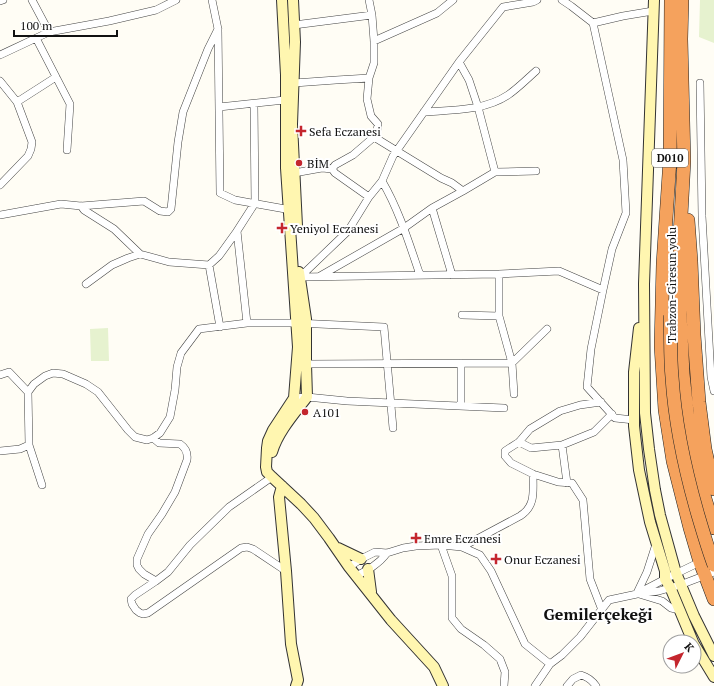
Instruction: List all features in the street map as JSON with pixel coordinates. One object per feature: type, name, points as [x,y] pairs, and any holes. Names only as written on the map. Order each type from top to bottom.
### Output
[{"type":"highway","name":"Trabzon-Giresun yolu","points":[[671,0],[670,159],[675,315],[690,432],[702,485],[714,528]]},
{"type":"highway","name":"Trabzon-Giresun yolu","points":[[682,0],[681,40],[684,161],[672,377],[677,426],[682,454],[709,552],[714,565]]},
{"type":"highway","points":[[670,159],[662,272],[661,346],[665,410],[673,461],[700,562],[709,574],[714,599]]},
{"type":"highway","points":[[684,161],[699,402],[705,449],[714,489]]},
{"type":"street","points":[[32,0],[49,32]]},
{"type":"street","points":[[0,55],[49,32],[109,21],[156,10],[176,0]]},
{"type":"street","points":[[212,0],[218,29],[220,193],[235,200],[293,210]]},
{"type":"street","points":[[282,0],[286,75],[286,168],[293,210],[300,277],[301,323],[294,398],[273,430],[268,441],[266,458],[267,472],[314,518],[356,576],[391,620],[434,667],[443,686]]},
{"type":"street","points":[[272,477],[272,452],[274,443],[290,419],[307,398],[306,364],[301,323],[293,210],[294,173],[292,124],[295,42],[293,0]]},
{"type":"street","points":[[294,173],[322,168],[332,168],[353,155],[374,137],[377,131],[378,124],[371,116],[368,99],[369,78],[374,63],[374,41],[369,0]]},
{"type":"street","points":[[374,41],[437,14],[453,0]]},
{"type":"street","points":[[300,277],[348,231],[369,197],[382,181],[393,156],[459,62],[503,6],[512,2],[532,2],[537,0]]},
{"type":"street","points":[[562,0],[593,23],[623,160],[626,213],[612,249],[591,350],[587,386],[615,418],[634,420]]},
{"type":"street","points":[[654,0],[644,284],[645,413],[655,490],[660,515],[676,573],[672,583],[680,610],[690,634]]},
{"type":"street","points":[[593,23],[653,11]]},
{"type":"street","points":[[294,25],[372,16]]},
{"type":"street","points":[[0,215],[61,204],[81,206],[144,201],[160,211],[168,212],[172,209],[178,142],[183,112],[208,49],[218,29]]},
{"type":"street","points":[[36,38],[70,104],[67,150]]},
{"type":"street","points":[[459,62],[470,80],[495,172]]},
{"type":"street","points":[[424,112],[471,109],[486,105],[507,96],[536,71]]},
{"type":"street","points":[[17,102],[56,77]]},
{"type":"street","points":[[294,83],[369,78]]},
{"type":"street","points":[[0,81],[17,102],[32,142],[32,150],[28,156],[0,185]]},
{"type":"street","points":[[700,83],[702,216],[711,377],[714,391]]},
{"type":"street","points":[[219,107],[286,100]]},
{"type":"street","points":[[81,206],[84,210],[114,229],[140,254],[170,262],[209,265],[219,256],[255,203],[254,104]]},
{"type":"street","points":[[374,137],[464,191]]},
{"type":"street","points":[[332,168],[335,173],[369,197]]},
{"type":"street","points":[[318,277],[404,228],[432,208],[495,172],[536,171]]},
{"type":"street","points":[[382,181],[404,228],[420,275]]},
{"type":"street","points":[[432,208],[452,275]]},
{"type":"street","points":[[237,231],[247,323]]},
{"type":"street","points":[[86,284],[112,265],[140,254]]},
{"type":"street","points":[[209,265],[220,327]]},
{"type":"street","points":[[300,277],[499,274],[559,271],[603,290]]},
{"type":"street","points":[[499,274],[499,316],[512,363],[514,394]]},
{"type":"street","points":[[644,284],[634,372],[634,420],[639,470],[650,522],[665,571],[694,616],[714,656]]},
{"type":"street","points":[[462,315],[499,316]]},
{"type":"street","points":[[42,485],[29,445],[28,392],[34,384],[44,376],[53,373],[63,374],[86,384],[98,392],[135,437],[147,440],[153,438],[160,432],[170,417],[175,390],[177,367],[182,353],[199,329],[247,323],[301,323],[384,327],[393,428]]},
{"type":"street","points":[[306,364],[512,363],[547,328]]},
{"type":"street","points":[[461,363],[461,406]]},
{"type":"street","points":[[0,375],[9,372],[28,392]]},
{"type":"street","points":[[294,398],[504,408]]},
{"type":"street","points":[[601,402],[580,405],[560,411],[530,429],[519,442],[505,451],[505,456],[511,463],[533,474],[558,482],[572,483],[584,500],[590,579],[602,610]]},
{"type":"street","points":[[519,442],[531,448],[562,445],[594,432],[612,414]]},
{"type":"street","points":[[153,438],[159,443],[180,444],[186,450],[188,457],[175,492],[148,534],[137,558],[137,565],[139,569],[144,574],[156,581]]},
{"type":"street","points":[[0,451],[20,449],[29,445]]},
{"type":"street","points":[[562,445],[567,483]]},
{"type":"street","points":[[462,547],[527,511],[533,499],[533,474]]},
{"type":"street","points":[[272,477],[229,506],[190,545],[168,572],[131,598],[132,604],[140,613],[148,613],[241,548],[247,547],[253,549],[286,571]]},
{"type":"street","points":[[282,486],[279,497],[291,644],[298,680],[296,686]]},
{"type":"street","points":[[637,594],[647,572],[656,544]]},
{"type":"street","points":[[335,545],[343,551],[361,559],[368,569],[371,594]]},
{"type":"street","points":[[441,545],[452,576],[452,618],[461,629],[484,644],[500,660],[505,672],[504,686]]},
{"type":"street","points":[[350,567],[361,559],[375,552],[387,553],[416,546],[441,545],[462,547],[480,555],[491,571],[525,644],[550,664]]},
{"type":"street","points":[[356,576],[382,560],[387,553]]},
{"type":"street","points":[[676,573],[714,557]]},
{"type":"street","points":[[535,686],[550,664],[562,655],[580,637],[609,600],[637,594],[672,583],[709,574]]},
{"type":"street","points":[[637,594],[662,601],[671,608],[680,610]]},
{"type":"street","points":[[702,657],[714,677]]},
{"type":"street","points":[[567,686],[573,679],[581,675],[588,677],[596,686]]},
{"type":"green space","points":[[700,0],[714,0],[714,43],[699,37]]},
{"type":"green space","points":[[108,328],[109,361],[91,361],[90,329]]},
{"type":"place","name":"Sefa Eczanesi","points":[[301,131]]},
{"type":"place","name":"BİM","points":[[299,163]]},
{"type":"place","name":"Yeniyol Eczanesi","points":[[282,228]]},
{"type":"place","name":"A101","points":[[305,412]]},
{"type":"place","name":"Emre Eczanesi","points":[[416,538]]},
{"type":"place","name":"Onur Eczanesi","points":[[496,559]]},
{"type":"district","name":"Gemilerçekeği","points":[[598,614]]}]
